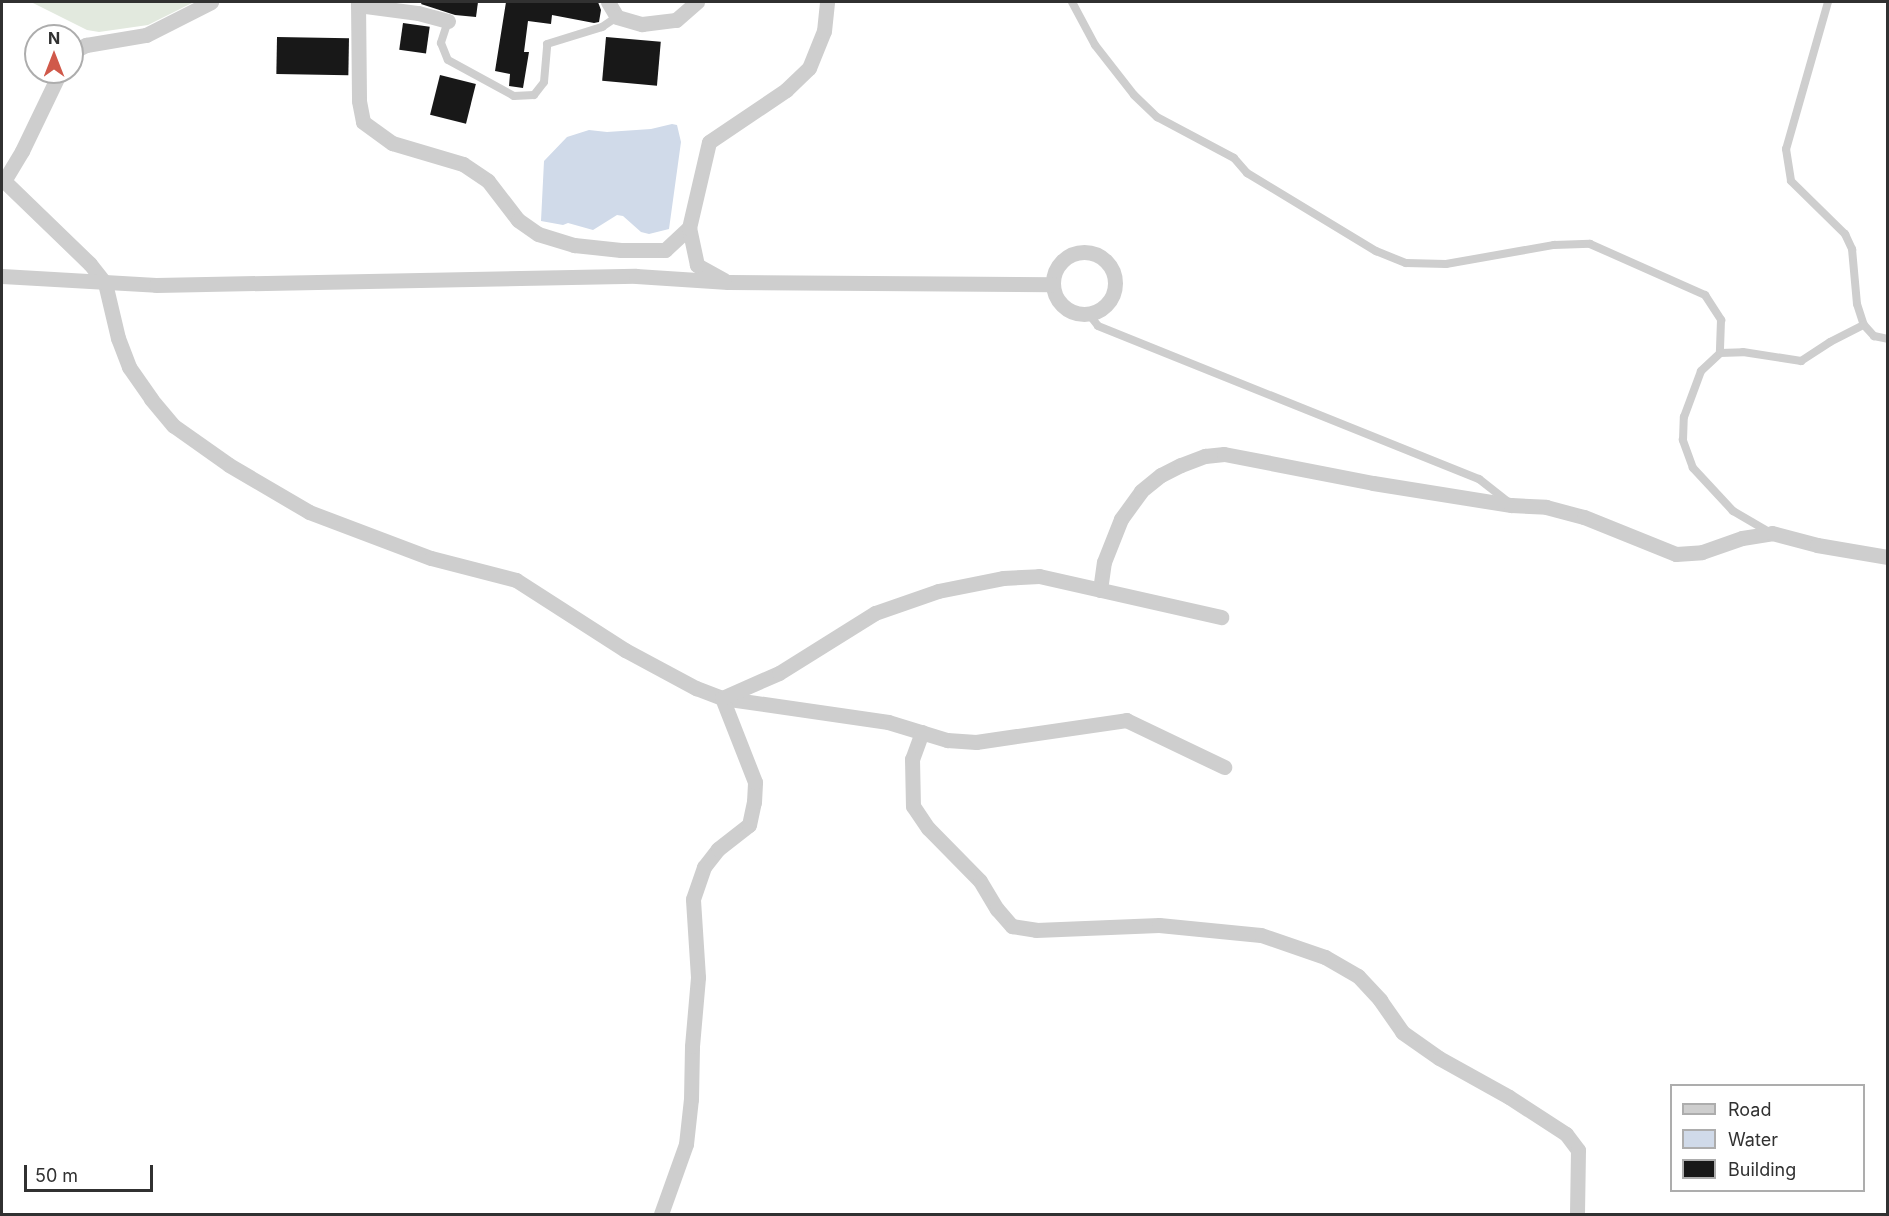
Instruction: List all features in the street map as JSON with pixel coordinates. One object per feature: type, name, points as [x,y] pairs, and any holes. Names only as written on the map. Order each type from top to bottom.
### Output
[{"type":"street","points":[[608,2],[617,18],[642,24],[662,24],[676,20],[697,2]]},
{"type":"street","points":[[728,282],[697,265],[690,228],[709,142],[786,90],[809,68],[824,32],[827,2]]},
{"type":"street","points":[[448,21],[418,13],[358,3],[359,101],[363,122],[392,143],[463,164],[488,182],[518,220],[538,234],[573,245],[621,250],[665,250],[690,228]]},
{"type":"street","points":[[84,46],[146,35],[200,4]]},
{"type":"street","points":[[54,84],[22,151],[3,180],[90,264],[105,283],[118,338],[129,366],[151,399],[174,426],[229,465],[309,512],[431,558],[516,580],[625,650],[696,688],[722,698],[888,722],[947,740],[976,742],[1126,720],[1224,767]]},
{"type":"street","points":[[1074,253],[1095,254],[1103,259],[1114,276],[1112,296],[1106,304],[1088,313],[1078,313],[1060,303],[1053,284],[1058,265],[1074,253]]},
{"type":"street","points":[[2,276],[156,285],[636,276],[728,282],[1053,284]]},
{"type":"street","points":[[1100,590],[1104,562],[1121,519],[1141,490],[1161,475],[1205,456],[1224,454],[1373,483],[1511,505],[1545,507],[1584,516],[1676,554],[1702,552],[1742,538],[1772,533],[1817,545],[1887,557]]},
{"type":"street","points":[[722,698],[779,673],[875,613],[938,591],[1003,578],[1039,576],[1221,617]]},
{"type":"street","points":[[661,1215],[686,1144],[691,1099],[692,1046],[698,977],[693,899],[704,867],[718,849],[749,825],[754,802],[755,782],[722,698]]},
{"type":"street","points":[[922,732],[912,759],[913,806],[928,828],[980,881],[997,909],[1012,926],[1036,930],[1159,926],[1261,935],[1325,957],[1358,976],[1380,1000],[1402,1032],[1439,1058],[1509,1097],[1566,1134],[1578,1150],[1577,1215]]},
{"type":"lane","points":[[1072,2],[1095,45],[1134,95],[1157,117],[1234,158],[1247,173],[1376,251],[1406,263],[1446,264],[1554,245],[1590,244],[1705,295],[1721,320],[1720,353]]},
{"type":"lane","points":[[1828,2],[1786,149],[1791,181],[1845,234],[1852,249],[1857,303],[1864,326],[1874,336],[1887,339]]},
{"type":"lane","points":[[448,21],[441,43],[448,60],[497,88],[514,96],[524,96],[534,95],[544,82],[548,44],[602,27],[617,18]]},
{"type":"lane","points":[[1088,313],[1098,326],[1479,479],[1511,505]]},
{"type":"lane","points":[[1772,533],[1733,511],[1693,468],[1683,440],[1684,417],[1701,371],[1720,353],[1743,352],[1801,361],[1830,342],[1864,326]]},
{"type":"shaded area","points":[[31,2],[194,2],[148,25],[99,32],[84,28],[84,24],[75,24]]},
{"type":"water","points":[[677,125],[681,142],[669,229],[649,234],[641,232],[623,216],[617,215],[593,230],[568,223],[563,225],[541,221],[544,161],[567,137],[589,130],[607,132],[651,129]]},
{"type":"building","points":[[422,2],[478,2],[476,17],[455,15],[421,4]]},
{"type":"building","points":[[506,2],[598,2],[601,10],[599,22],[594,23],[552,15],[551,24],[528,21],[524,52],[529,52],[523,88],[509,86],[510,74],[495,71]]},
{"type":"building","points":[[403,23],[430,27],[426,53],[399,50]]},
{"type":"building","points":[[277,37],[349,38],[348,75],[276,74]]},
{"type":"building","points":[[606,37],[661,42],[657,86],[602,81]]},
{"type":"building","points":[[440,75],[476,84],[466,124],[430,115]]}]
